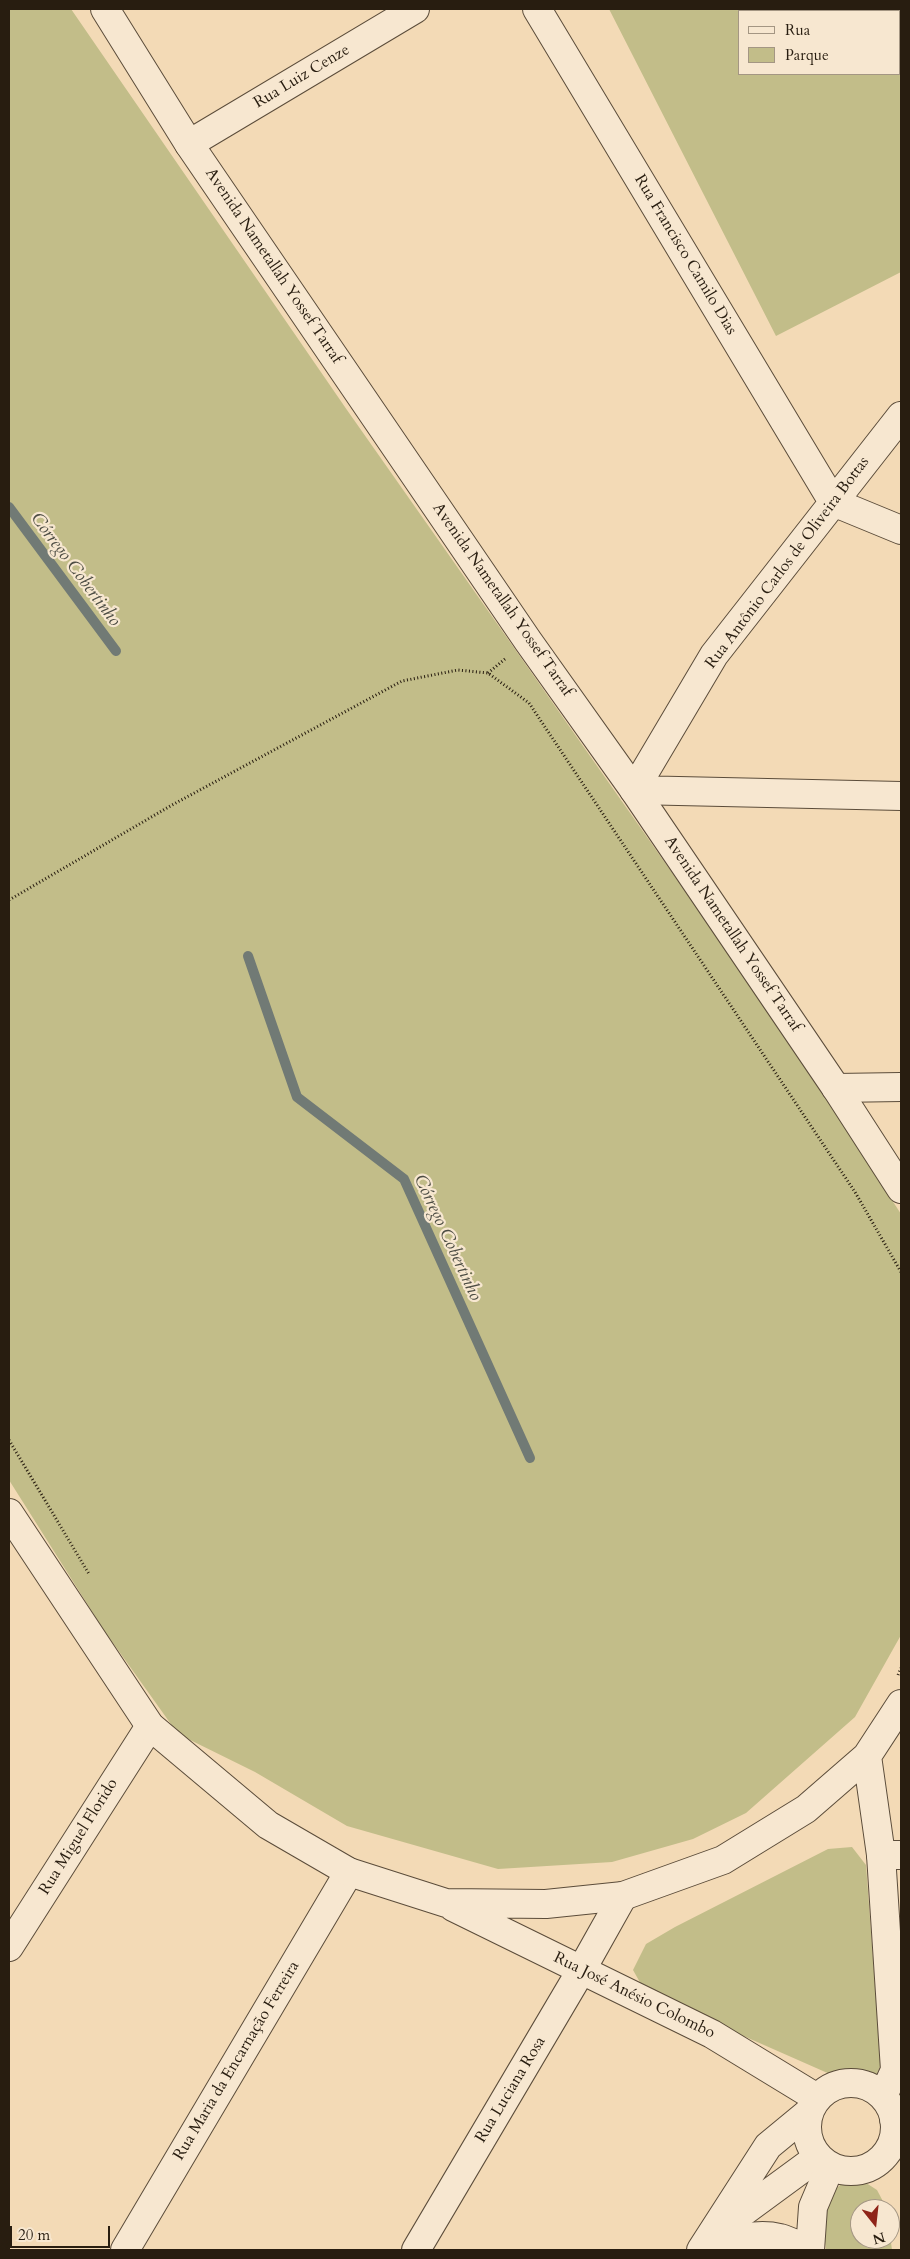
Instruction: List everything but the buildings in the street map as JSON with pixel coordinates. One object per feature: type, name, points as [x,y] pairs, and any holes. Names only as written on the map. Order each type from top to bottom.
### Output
[{"type":"street","name":"Avenida Nametallah Yossef Tarraf","points":[[105,9],[189,144],[528,641],[634,790],[836,1088],[901,1190]]},
{"type":"street","name":"Rua Luiz Cenze","points":[[189,144],[416,9]]},
{"type":"street","name":"Rua Francisco Camilo Dias","points":[[537,9],[833,502]]},
{"type":"street","name":"Rua Antônio Carlos de Oliveira Bottas","points":[[634,790],[714,656],[901,416]]},
{"type":"street","points":[[833,502],[901,530]]},
{"type":"street","points":[[634,790],[901,796]]},
{"type":"street","points":[[836,1088],[901,1087]]},
{"type":"street","points":[[9,1513],[150,1726],[268,1825],[349,1872],[446,1903],[546,1904],[623,1896],[723,1860],[806,1809],[867,1756],[901,1704]]},
{"type":"street","name":"Rua Miguel Florido","points":[[9,1947],[150,1726]]},
{"type":"street","points":[[812,2105],[806,2128],[809,2144],[824,2162],[844,2171],[858,2171],[872,2166],[883,2157],[894,2129],[895,2070],[891,1855],[867,1756]]},
{"type":"street","name":"Rua Maria da Encarnação Ferreira","points":[[125,2250],[349,1872]]},
{"type":"street","name":"Rua Luciana Rosa","points":[[416,2250],[623,1896]]},
{"type":"street","name":"Rua José Anésio Colombo","points":[[446,1903],[712,2034],[812,2105]]},
{"type":"street","points":[[605,1928],[606,1966],[616,1986]]},
{"type":"street","points":[[709,2245],[768,2146],[831,2087],[850,2083],[868,2086],[894,2129]]},
{"type":"street","points":[[709,2245],[824,2162]]},
{"type":"street","points":[[709,2245],[720,2246],[749,2236],[779,2238],[810,2250],[813,2207],[824,2162]]},
{"type":"path","points":[[9,900],[172,805],[402,682],[458,670],[488,673],[529,703],[855,1192],[901,1272]]},
{"type":"path","points":[[9,1440],[91,1577]]},
{"type":"path","points":[[897,1678],[901,1668]]},
{"type":"green space","points":[[9,9],[71,9],[347,410],[765,1005],[901,1214],[901,1635],[855,1717],[746,1813],[693,1839],[612,1862],[498,1869],[347,1826],[255,1772],[178,1734],[103,1629],[9,1480]]},
{"type":"green space","points":[[609,9],[901,9],[901,272],[776,336]]},
{"type":"green space","points":[[852,1847],[866,1865],[881,2065],[874,2079],[857,2086],[646,1993],[633,1970],[646,1944],[675,1927],[828,1849]]},
{"type":"green space","points":[[863,2181],[877,2190],[882,2199],[850,2199],[850,2249],[892,2250],[826,2250],[822,2215],[827,2195],[843,2183]]},
{"type":"waterway","name":"Córrego Cobertinho","points":[[9,507],[116,651]]},
{"type":"waterway","name":"Córrego Cobertinho","points":[[248,956],[297,1097],[404,1179],[530,1458]]}]
